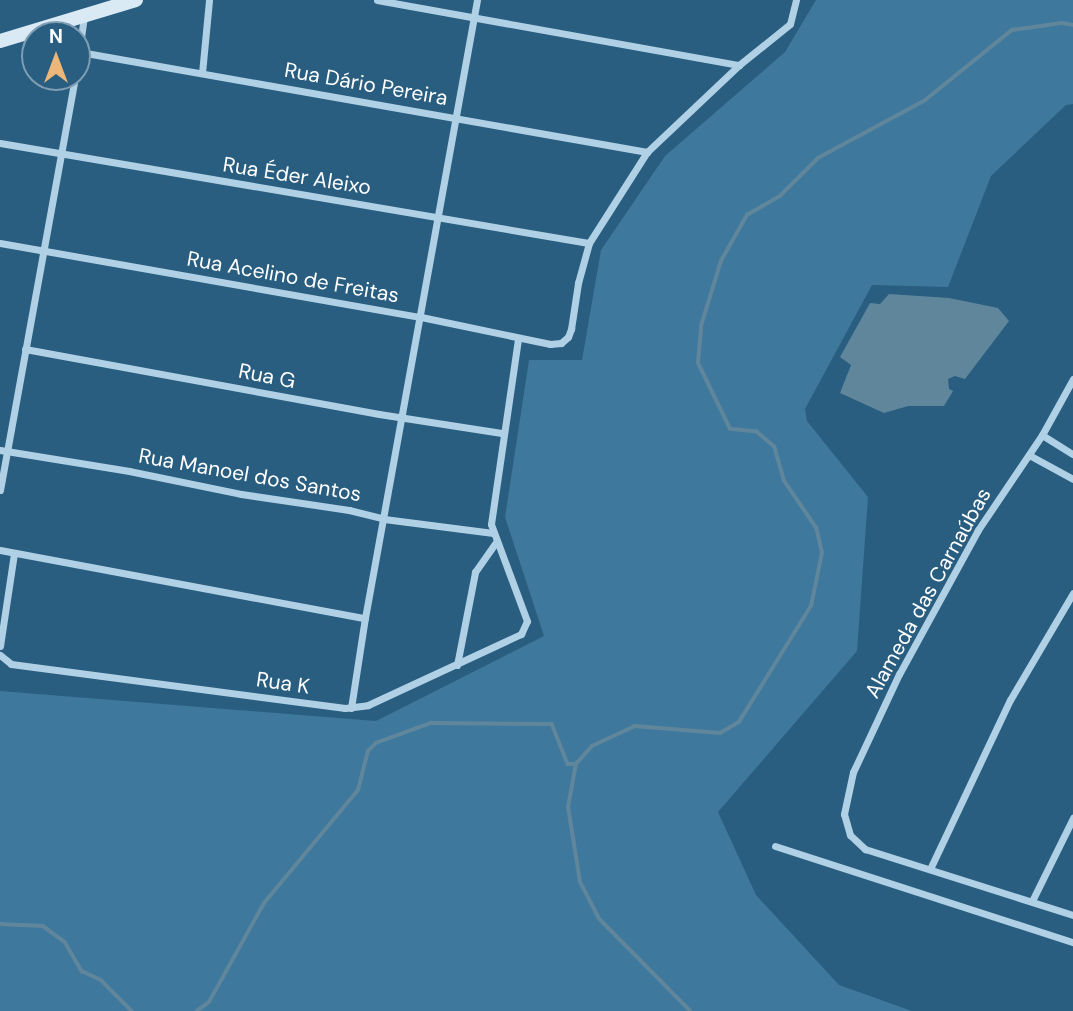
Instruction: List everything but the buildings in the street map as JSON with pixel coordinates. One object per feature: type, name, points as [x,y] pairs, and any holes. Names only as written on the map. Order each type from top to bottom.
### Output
[{"type":"street","points":[[0,41],[136,0]]},
{"type":"street","points":[[202,73],[209,0]]},
{"type":"street","points":[[377,0],[739,65]]},
{"type":"street","points":[[351,708],[477,0]]},
{"type":"street","points":[[589,243],[646,152],[739,65],[790,24],[796,0]]},
{"type":"street","points":[[84,21],[85,16]]},
{"type":"street","name":"Rua Dário Pereira","points":[[91,54],[646,152]]},
{"type":"street","points":[[0,490],[4,451],[26,349],[72,91]]},
{"type":"street","name":"Rua Éder Aleixo","points":[[0,143],[589,243]]},
{"type":"street","name":"Rua Acelino de Freitas","points":[[0,243],[421,317],[557,344],[565,341],[571,329],[578,283],[589,243]]},
{"type":"street","points":[[457,665],[475,572],[496,542],[491,517],[518,338]]},
{"type":"street","name":"Rua G","points":[[26,349],[502,433]]},
{"type":"street","name":"Alameda das Carnaúbas","points":[[930,869],[865,849],[850,835],[845,814],[848,790],[899,674],[978,530],[1042,435],[1073,379]]},
{"type":"street","points":[[1042,435],[1073,454]]},
{"type":"street","name":"Rua Manoel dos Santos","points":[[4,451],[129,471],[241,494],[349,510],[384,519],[493,533]]},
{"type":"street","points":[[1029,455],[1073,479]]},
{"type":"street","name":"Rua K","points":[[0,655],[10,664],[351,708],[368,705],[526,630],[527,621],[496,542]]},
{"type":"street","points":[[0,550],[365,618]]},
{"type":"street","points":[[0,646],[14,553]]},
{"type":"street","points":[[1073,593],[1010,700],[930,869],[1073,915]]},
{"type":"street","points":[[1032,901],[1073,818]]},
{"type":"street","points":[[775,846],[1073,942]]},
{"type":"shaded area","points":[[816,0],[1073,0],[1073,104],[1066,105],[991,176],[948,287],[872,285],[805,409],[807,421],[868,497],[857,651],[718,812],[756,895],[839,985],[912,1011],[0,1011],[0,691],[376,721],[544,636],[505,517],[529,360],[582,360],[601,250],[665,156],[785,52]]},
{"type":"shaded area","points":[[889,294],[949,298],[998,308],[1009,321],[965,379],[955,376],[948,379],[949,389],[953,391],[944,406],[908,406],[884,413],[840,393],[851,365],[840,357],[870,303],[880,304]]},
{"type":"waterway","points":[[690,1011],[599,919],[580,882],[568,807],[576,764],[592,746],[635,726],[720,733],[739,722],[811,606],[822,553],[816,528],[784,481],[774,447],[757,432],[730,429],[698,363],[701,326],[721,261],[747,215],[781,195],[818,158],[924,101],[1012,30],[1062,23],[1073,25]]},
{"type":"waterway","points":[[197,1011],[209,1002],[264,903],[358,790],[368,751],[376,743],[431,723],[552,724],[568,764],[576,764]]},
{"type":"waterway","points":[[0,924],[43,926],[65,942],[82,971],[101,980],[132,1011]]}]
